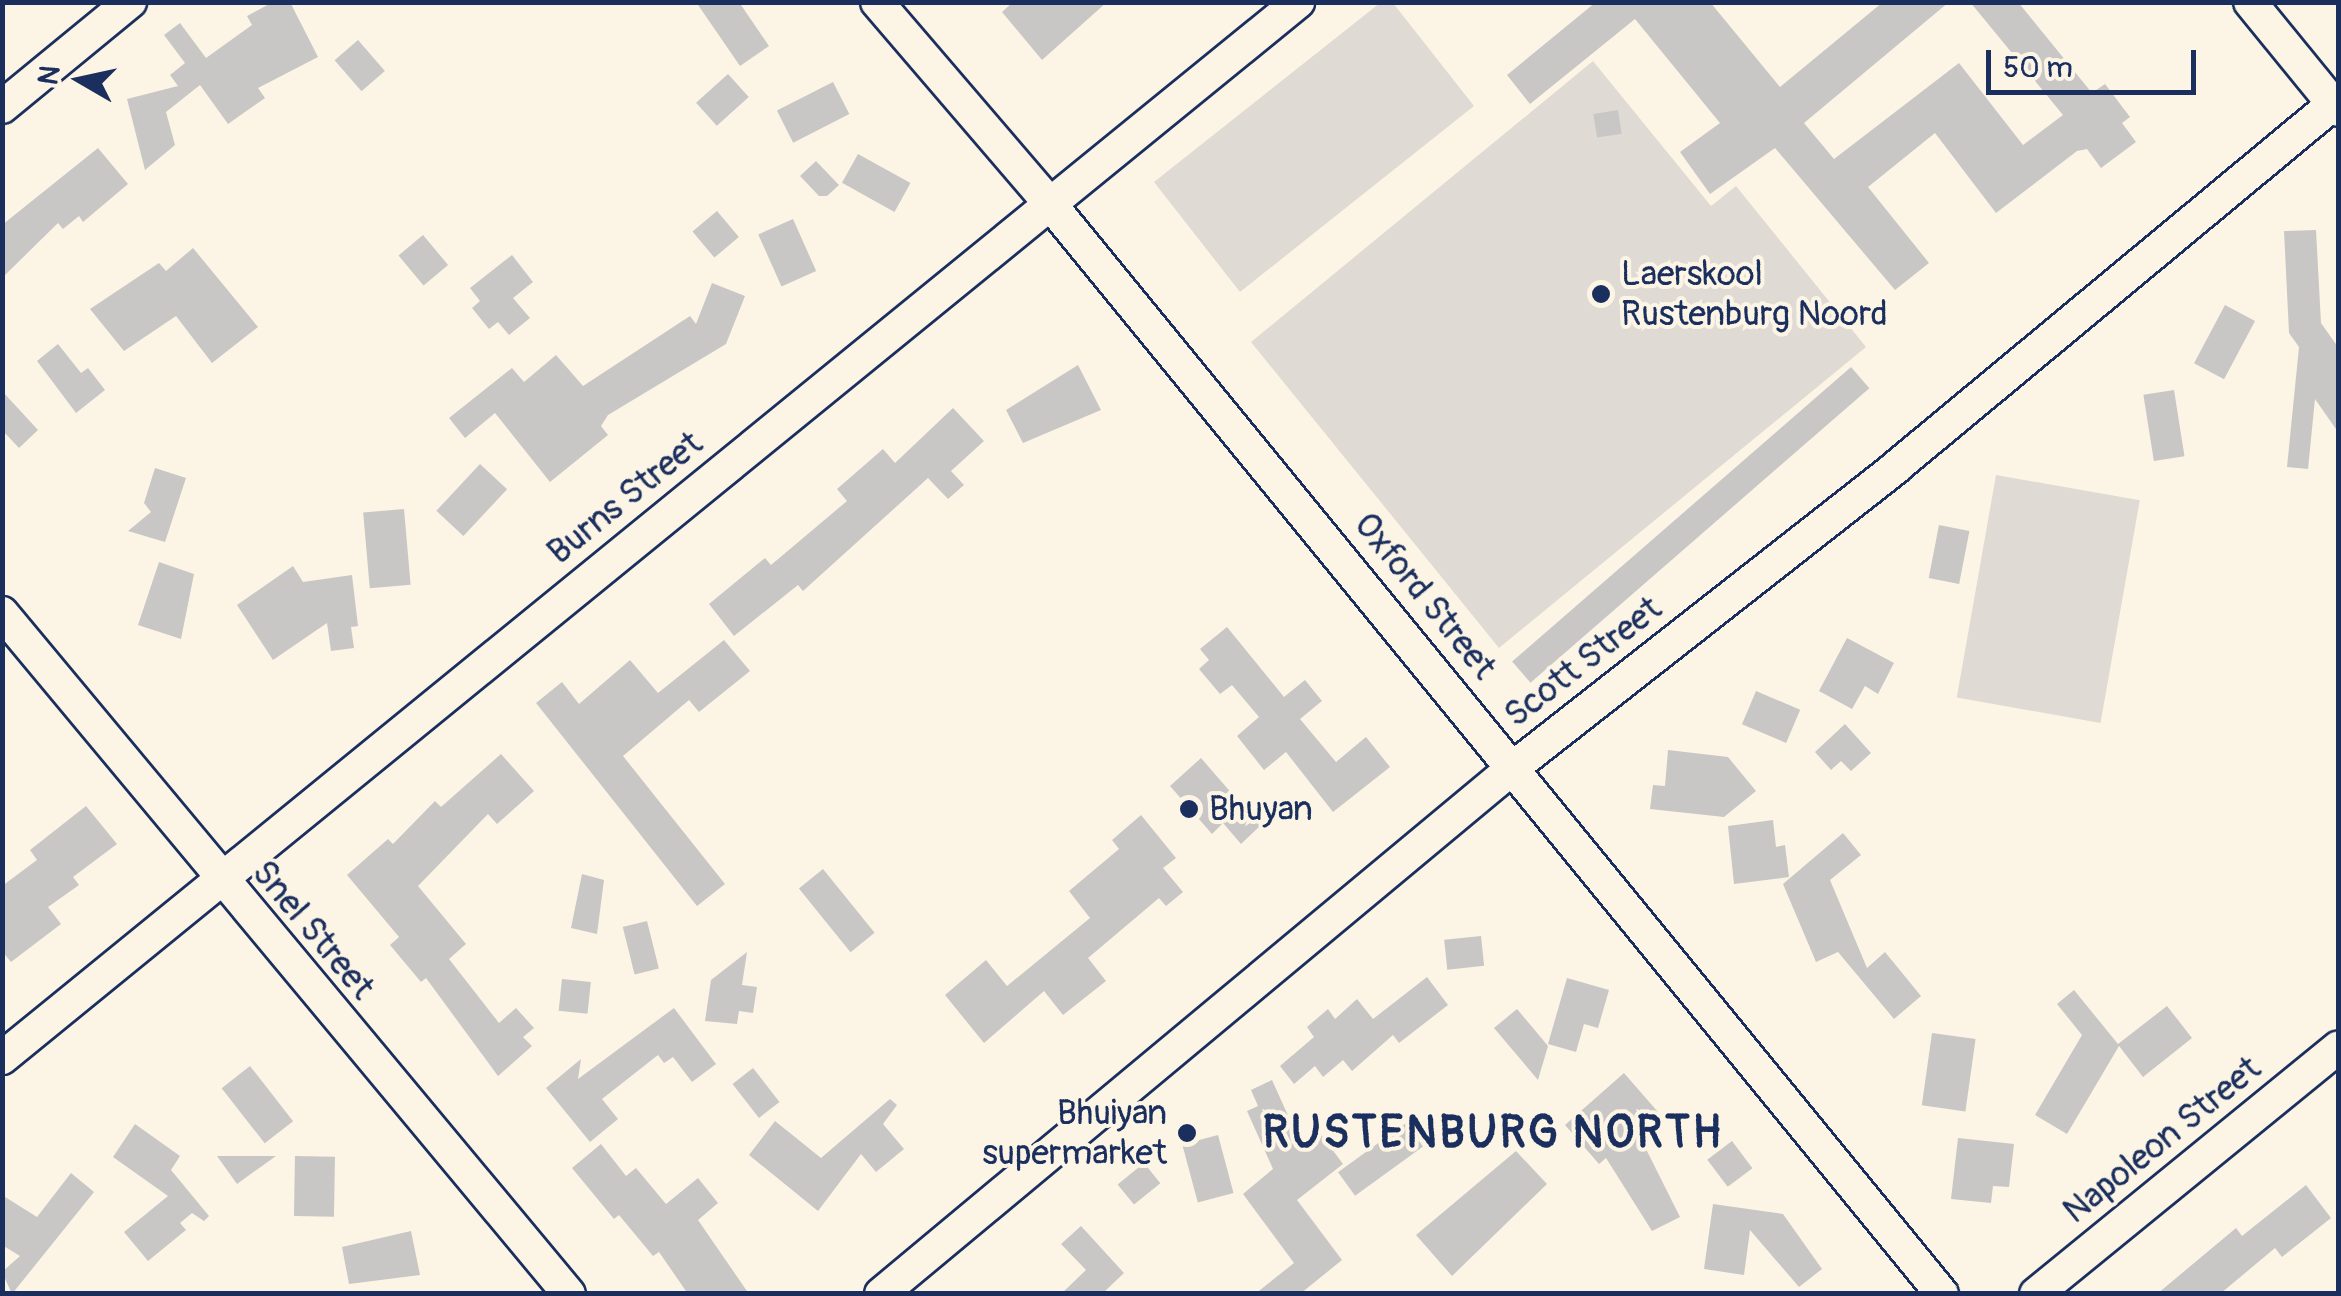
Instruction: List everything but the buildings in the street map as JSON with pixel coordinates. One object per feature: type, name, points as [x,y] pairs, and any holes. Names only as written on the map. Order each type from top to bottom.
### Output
[{"type":"street","points":[[2,107],[130,2]]},
{"type":"street","name":"Oxford Street","points":[[877,2],[1051,206],[1514,767],[1942,1294]]},
{"type":"street","name":"Burns Street","points":[[2,1058],[1298,2]]},
{"type":"street","points":[[2250,2],[2337,104]]},
{"type":"street","name":"Scott Street","points":[[881,1294],[1514,767],[1896,467],[2337,104]]},
{"type":"street","name":"Snel Street","points":[[2,613],[219,880],[570,1294]]},
{"type":"street","name":"Napoleon Street","points":[[2036,1294],[2338,1048]]},
{"type":"shaded area","points":[[1380,3],[1393,3],[1474,106],[1240,292],[1154,182]]},
{"type":"shaded area","points":[[1593,61],[1711,206],[1736,186],[1866,347],[1499,648],[1251,342]]},
{"type":"shaded area","points":[[1996,475],[2140,500],[2101,723],[1957,698]]},
{"type":"place","name":"Laerskool Rustenburg Noord","points":[[1601,294]]},
{"type":"place","name":"Bhuyan","points":[[1189,809]]},
{"type":"place","name":"Bhuiyan supermarket","points":[[1187,1133]]},
{"type":"district","name":"RUSTENBURG NORTH","points":[[1493,1134]]}]
